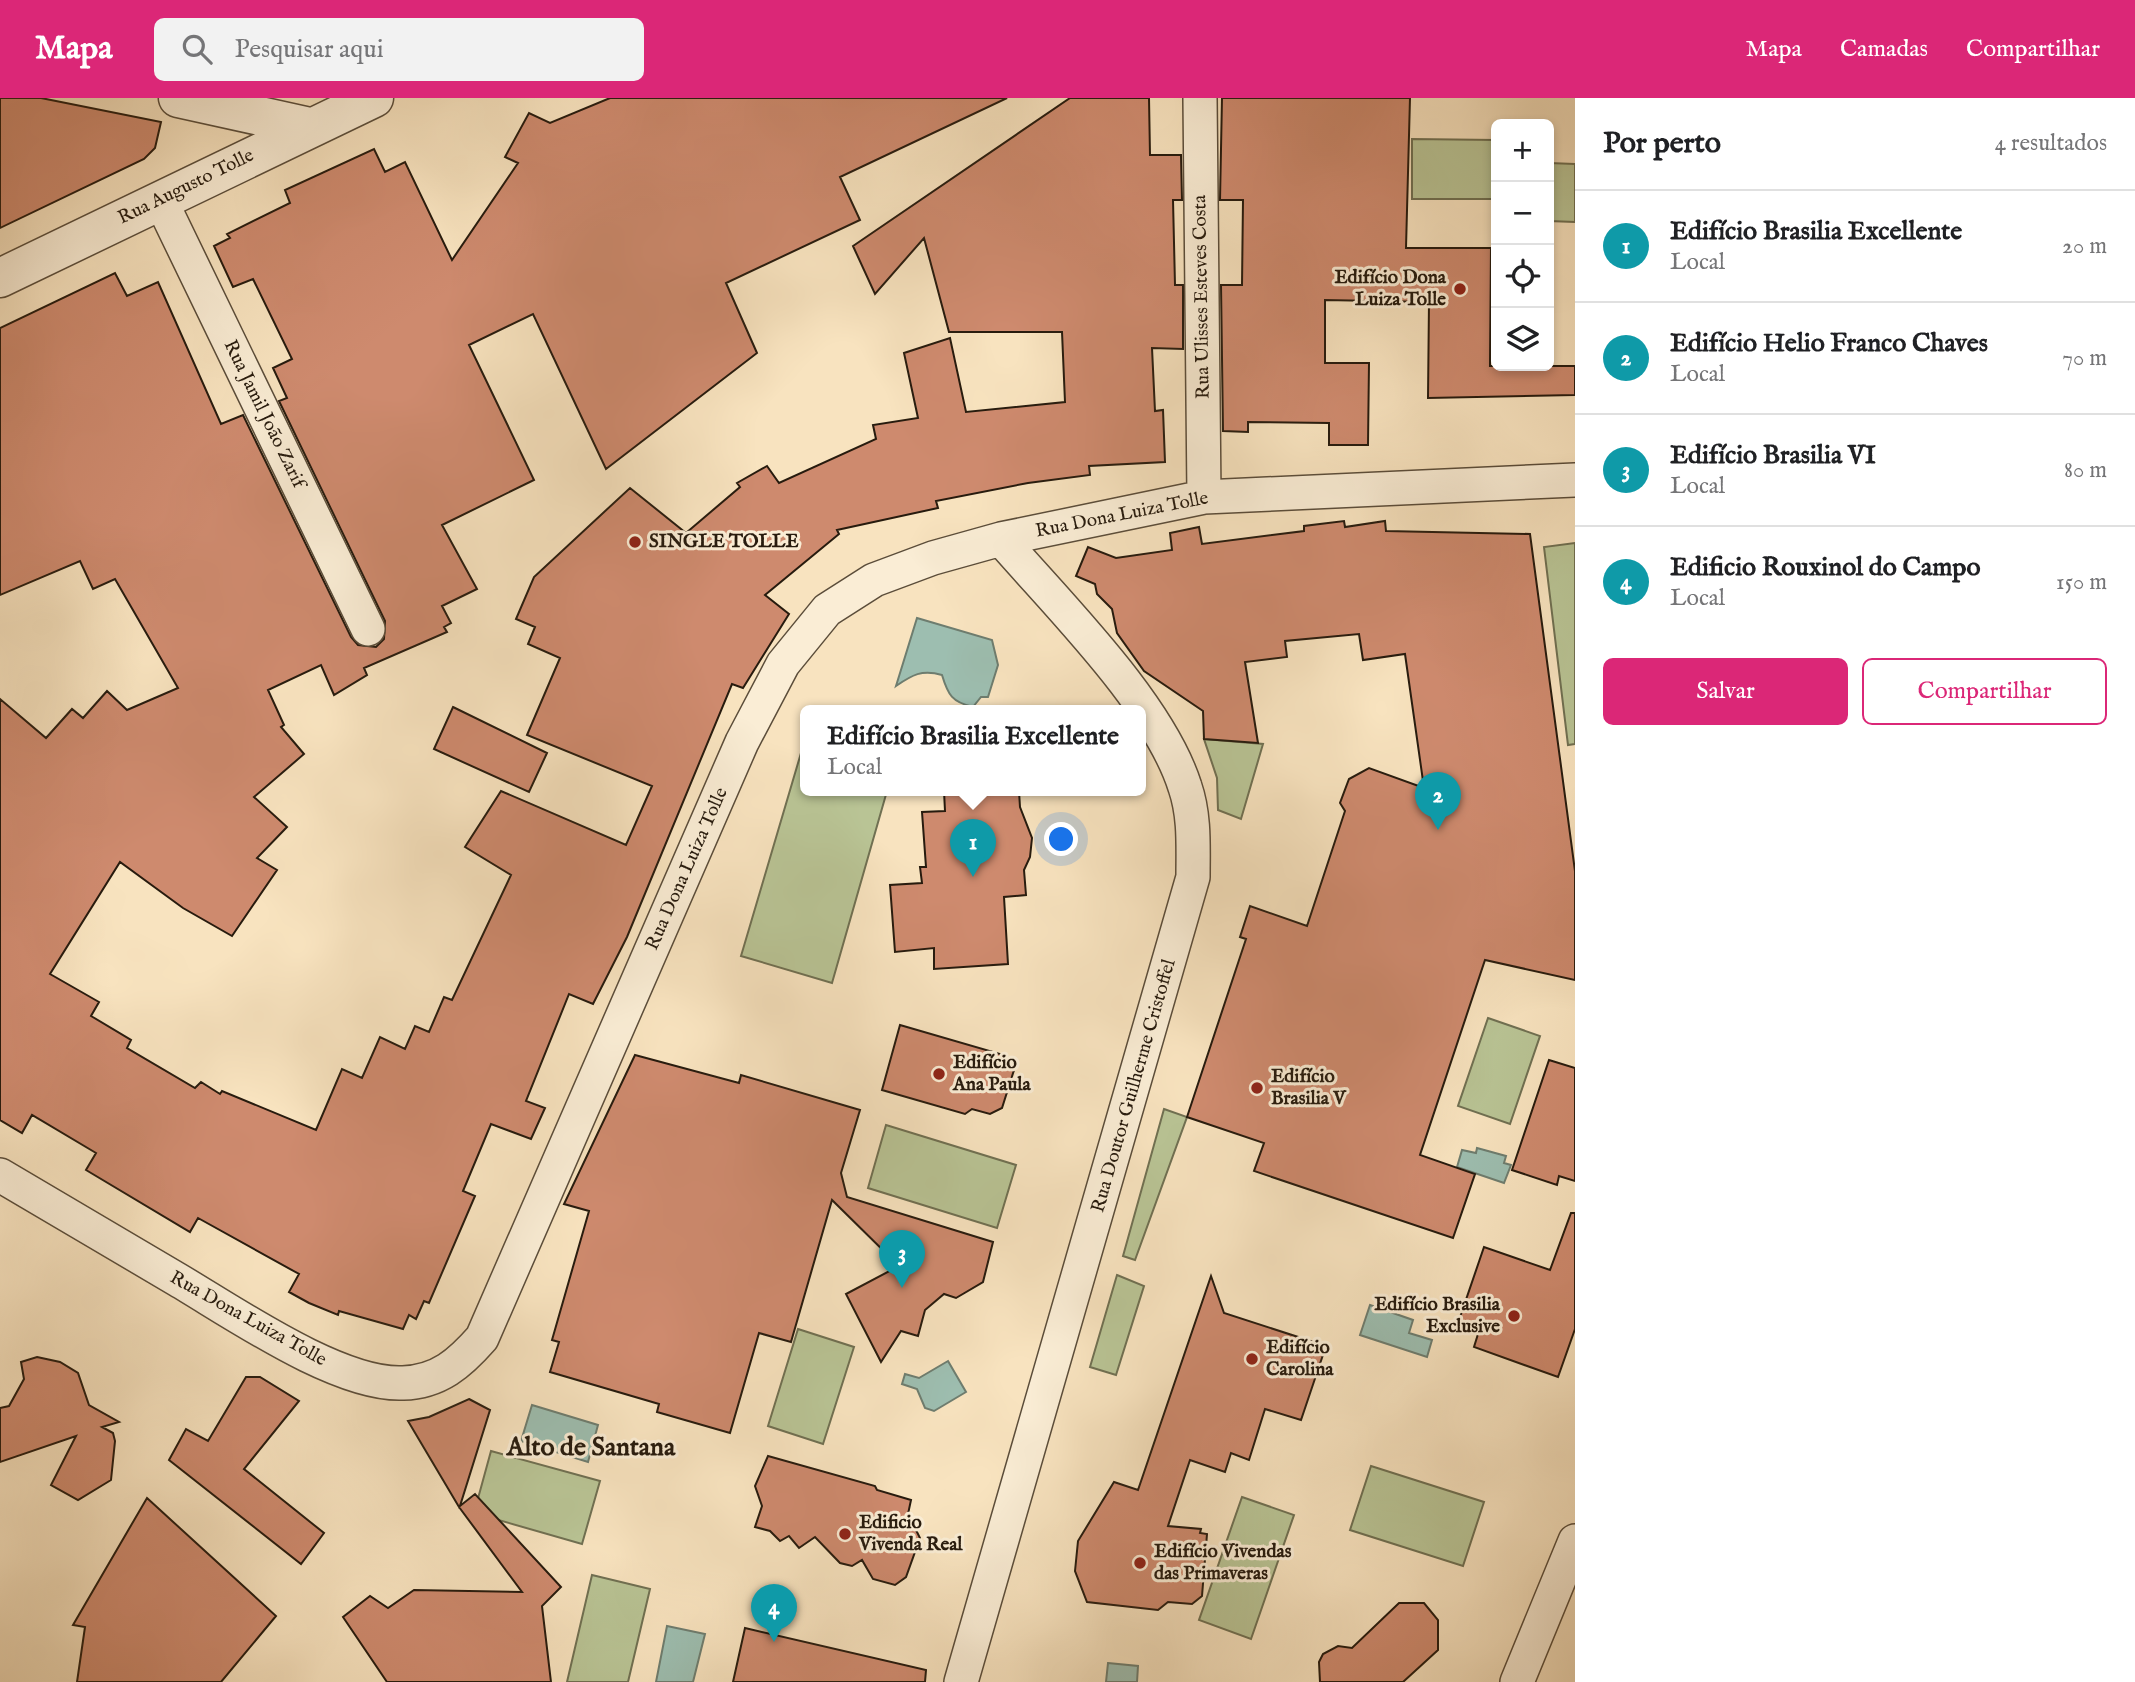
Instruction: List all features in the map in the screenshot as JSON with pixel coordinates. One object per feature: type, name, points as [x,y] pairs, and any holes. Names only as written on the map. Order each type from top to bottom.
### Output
[{"type":"street","points":[[178,98],[310,127]]},
{"type":"street","name":"Rua Augusto Tolle","points":[[0,278],[374,98]]},
{"type":"street","name":"Rua Ulisses Esteves Costa","points":[[1200,98],[1204,496]]},
{"type":"street","name":"Rua Jamil João Zarif","points":[[160,199],[368,629]]},
{"type":"street","name":"Rua Dona Luiza Tolle","points":[[0,1175],[276,1338],[356,1376],[401,1384],[430,1380],[460,1364],[482,1338],[742,742],[783,664],[827,610],[874,580],[933,558],[1001,538],[1204,496],[1575,480]]},
{"type":"street","name":"Rua Doutor Guilherme Cristoffel","points":[[1001,538],[1122,679],[1140,705]]},
{"type":"street","name":"Rua Doutor Guilherme Cristoffel","points":[[961,1682],[1193,877],[1190,805],[1172,751],[1146,714]]},
{"type":"street","points":[[1517,1682],[1575,1541]]},
{"type":"green space","points":[[1412,139],[1491,140],[1491,199],[1412,199]]},
{"type":"green space","points":[[1554,163],[1575,164],[1575,222],[1554,221]]},
{"type":"green space","points":[[1575,543],[1575,744],[1568,745],[1544,547]]},
{"type":"green space","points":[[1204,739],[1263,744],[1241,819],[1218,810],[1217,778]]},
{"type":"green space","points":[[800,756],[800,796],[886,796],[832,983],[741,956]]},
{"type":"green space","points":[[1488,1018],[1540,1036],[1510,1124],[1458,1106]]},
{"type":"green space","points":[[1164,1109],[1187,1117],[1135,1260],[1123,1256]]},
{"type":"green space","points":[[886,1125],[1016,1165],[997,1228],[868,1188]]},
{"type":"green space","points":[[1117,1275],[1144,1286],[1116,1375],[1090,1367]]},
{"type":"green space","points":[[798,1329],[854,1347],[823,1444],[768,1426]]},
{"type":"green space","points":[[491,1451],[600,1481],[582,1544],[474,1513]]},
{"type":"green space","points":[[1371,1466],[1484,1502],[1463,1566],[1350,1530]]},
{"type":"green space","points":[[1242,1497],[1294,1515],[1251,1639],[1199,1620]]},
{"type":"green space","points":[[592,1575],[650,1589],[628,1682],[567,1682]]},
{"type":"shaded area","points":[[917,618],[992,640],[998,665],[988,697],[981,697],[975,705],[966,705],[956,700],[946,688],[942,675],[935,673],[918,674],[896,686]]},
{"type":"shaded area","points":[[1477,1148],[1506,1156],[1504,1163],[1511,1165],[1504,1183],[1457,1167],[1462,1150],[1476,1153]]},
{"type":"shaded area","points":[[1370,1305],[1413,1320],[1409,1333],[1432,1340],[1427,1357],[1360,1335]]},
{"type":"shaded area","points":[[948,1361],[966,1392],[934,1411],[925,1408],[917,1389],[902,1384],[905,1374],[919,1378]]},
{"type":"shaded area","points":[[532,1405],[598,1425],[588,1462],[521,1441]]},
{"type":"shaded area","points":[[667,1626],[705,1634],[693,1682],[656,1682]]},
{"type":"shaded area","points":[[1108,1663],[1138,1666],[1137,1682],[1106,1682]]},
{"type":"building","points":[[0,98],[41,98],[161,122],[155,148],[144,159],[0,228]]},
{"type":"building","points":[[610,98],[1007,98],[840,177],[860,220],[726,283],[757,353],[606,469],[533,314],[469,345],[534,480],[442,525],[477,589],[442,606],[451,623],[444,627],[447,632],[364,668],[367,675],[334,695],[321,665],[268,690],[284,725],[281,727],[304,754],[254,797],[287,827],[257,858],[277,870],[232,936],[183,908],[120,862],[50,974],[99,1002],[91,1016],[131,1040],[127,1048],[195,1088],[201,1082],[220,1094],[222,1091],[316,1130],[342,1069],[362,1078],[380,1037],[405,1049],[415,1026],[429,1032],[444,997],[452,1000],[511,875],[465,847],[501,791],[626,845],[652,786],[527,735],[560,658],[528,644],[535,627],[516,619],[534,577],[630,488],[686,533],[740,487],[737,483],[767,466],[779,483],[876,439],[873,425],[918,418],[904,353],[950,338],[966,412],[1065,402],[1062,332],[949,332],[924,238],[875,294],[853,246],[1070,98],[1149,98],[1150,155],[1181,155],[1182,200],[1173,200],[1175,285],[1183,285],[1183,349],[1152,348],[1155,411],[1163,410],[1165,462],[1089,466],[1090,475],[1028,483],[936,501],[938,508],[837,530],[839,534],[765,595],[789,614],[743,688],[732,684],[627,937],[593,1004],[569,994],[526,1101],[545,1108],[531,1139],[491,1124],[463,1191],[475,1196],[429,1303],[424,1301],[416,1319],[409,1315],[403,1329],[339,1311],[338,1315],[309,1303],[289,1292],[299,1274],[198,1218],[190,1232],[86,1170],[96,1153],[32,1115],[22,1133],[0,1120],[0,699],[46,738],[72,709],[83,718],[107,691],[127,710],[178,688],[115,579],[93,589],[80,561],[0,595],[0,328],[115,273],[127,296],[158,282],[221,424],[243,415],[351,637],[358,645],[376,647],[384,639],[385,621],[279,401],[287,398],[273,368],[292,359],[253,279],[233,287],[214,246],[230,238],[227,234],[290,203],[285,190],[374,149],[385,172],[405,162],[452,260],[518,163],[505,157],[529,113],[550,123]]},
{"type":"building","points":[[1222,98],[1410,98],[1406,248],[1491,248],[1491,371],[1554,371],[1554,366],[1575,366],[1575,395],[1428,398],[1429,302],[1325,300],[1325,363],[1369,363],[1368,445],[1329,445],[1329,423],[1248,422],[1248,432],[1223,431],[1221,285],[1242,285],[1243,200],[1220,200]]},
{"type":"building","points":[[1344,521],[1345,527],[1385,521],[1386,531],[1530,534],[1575,871],[1575,980],[1485,960],[1420,1155],[1475,1174],[1453,1238],[1254,1171],[1264,1143],[1187,1117],[1246,939],[1240,937],[1250,906],[1307,926],[1345,811],[1340,803],[1349,779],[1369,768],[1424,788],[1405,654],[1363,660],[1359,634],[1285,641],[1287,657],[1245,662],[1258,743],[1204,739],[1203,711],[1144,671],[1117,633],[1112,609],[1097,594],[1095,584],[1076,576],[1088,547],[1116,558],[1172,550],[1170,533],[1199,527],[1202,544],[1304,531],[1304,526]]},
{"type":"building","points":[[453,707],[547,753],[529,792],[434,749]]},
{"type":"building","points":[[944,796],[1019,796],[1020,807],[1032,838],[1030,857],[1024,870],[1026,895],[1004,897],[1008,964],[934,969],[934,948],[895,952],[890,885],[922,883],[920,867],[926,867],[922,812],[945,811]]},
{"type":"building","points":[[900,1025],[1007,1056],[1014,1070],[1002,1108],[990,1114],[972,1109],[965,1114],[882,1090]]},
{"type":"building","points":[[635,1055],[739,1083],[741,1075],[860,1110],[841,1173],[847,1197],[993,1242],[983,1282],[956,1298],[944,1294],[925,1310],[918,1336],[901,1331],[881,1362],[846,1294],[899,1266],[832,1200],[791,1342],[759,1333],[730,1433],[657,1412],[659,1404],[550,1372],[559,1342],[552,1340],[589,1211],[564,1204]]},
{"type":"building","points":[[1549,1060],[1575,1068],[1575,1181],[1559,1176],[1557,1185],[1512,1170]]},
{"type":"building","name":"Edifício Brasilia Exclusive","points":[[1571,1213],[1575,1213],[1575,1329],[1558,1377],[1474,1347],[1478,1334],[1457,1326],[1484,1247],[1550,1270]]},
{"type":"building","points":[[1211,1276],[1224,1313],[1326,1346],[1301,1420],[1265,1409],[1249,1460],[1231,1453],[1225,1472],[1190,1460],[1168,1526],[1201,1529],[1200,1533],[1207,1534],[1202,1596],[1192,1604],[1168,1602],[1158,1610],[1087,1602],[1075,1571],[1078,1541],[1114,1482],[1138,1490]]},
{"type":"building","points":[[37,1357],[60,1362],[78,1373],[89,1405],[119,1422],[102,1427],[113,1433],[115,1441],[111,1480],[78,1500],[51,1485],[76,1436],[0,1462],[0,1408],[9,1406],[24,1379],[21,1362]]},
{"type":"building","points":[[246,1377],[260,1377],[299,1401],[244,1469],[324,1533],[301,1564],[169,1460],[186,1429],[208,1441]]},
{"type":"building","points":[[469,1399],[490,1410],[460,1506],[475,1494],[561,1587],[542,1606],[551,1682],[387,1682],[343,1617],[370,1596],[388,1608],[414,1590],[522,1592],[459,1507],[408,1421],[429,1417]]},
{"type":"building","name":"Edificio Vivenda Real","points":[[768,1456],[875,1486],[877,1490],[911,1500],[908,1514],[920,1538],[906,1577],[895,1585],[873,1579],[862,1560],[852,1566],[840,1563],[815,1537],[799,1548],[789,1536],[780,1541],[770,1531],[755,1527],[762,1506],[755,1486]]},
{"type":"building","points":[[147,1498],[276,1616],[221,1682],[77,1682],[85,1627],[73,1625]]},
{"type":"building","points":[[1399,1603],[1424,1603],[1438,1620],[1438,1650],[1403,1682],[1320,1682],[1319,1662],[1323,1654],[1338,1646],[1352,1648]]},
{"type":"building","points":[[745,1628],[926,1670],[925,1682],[733,1682]]},
{"type":"place","name":"Edifício Dona Luiza Tolle","points":[[1460,289]]},
{"type":"place","name":"SINGLE TOLLE","points":[[635,542]]},
{"type":"place","name":"Edifício Helio Franco Chaves","points":[[1438,830]]},
{"type":"place","name":"Edifício Brasilia Excellente","points":[[973,877]]},
{"type":"place","name":"Edifício Ana Paula","points":[[939,1074]]},
{"type":"place","name":"Edifício Brasilia V","points":[[1257,1088]]},
{"type":"place","name":"Edifício Brasilia VI","points":[[902,1288]]},
{"type":"place","name":"Edifício Brasilia Exclusive","points":[[1514,1316]]},
{"type":"place","name":"Edifício Carolina","points":[[1252,1359]]},
{"type":"place","name":"Edificio Vivenda Real","points":[[845,1534]]},
{"type":"place","name":"Edifício Vivendas das Primaveras","points":[[1140,1563]]},
{"type":"place","name":"Edificio Rouxinol do Campo","points":[[774,1642]]},
{"type":"district","name":"Alto de Santana","points":[[591,1447]]}]
